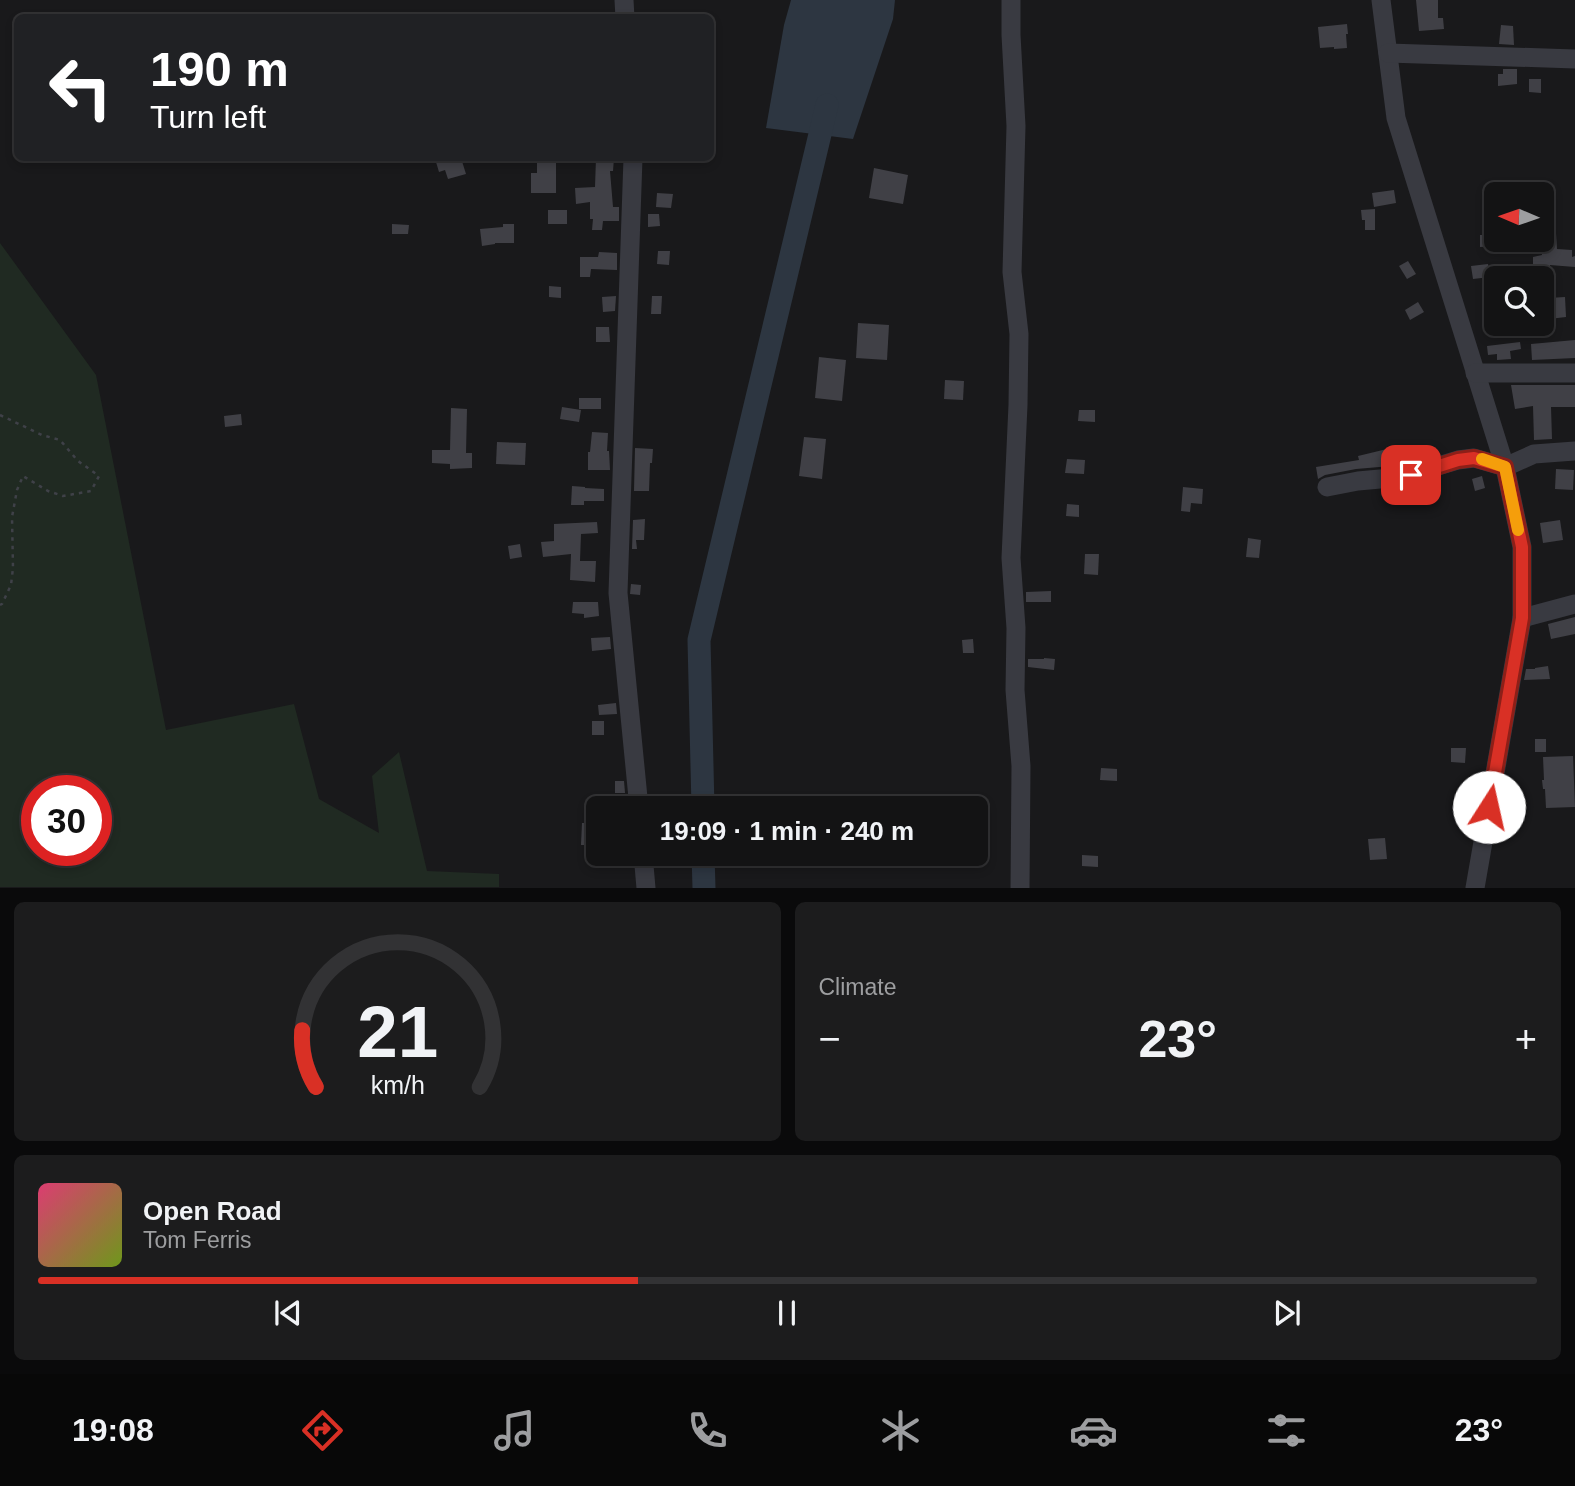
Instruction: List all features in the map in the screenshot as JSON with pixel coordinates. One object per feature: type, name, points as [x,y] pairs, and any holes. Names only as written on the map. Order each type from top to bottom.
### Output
[{"type":"street","points":[[1011,0],[1016,126],[1012,272],[1019,334],[1011,558],[1016,628],[1015,690],[1021,765],[1020,887]]},
{"type":"street","points":[[1381,0],[1396,118],[1505,467],[1522,547],[1522,618],[1475,887]]},
{"type":"street","points":[[1388,53],[1575,59]]},
{"type":"street","points":[[633,161],[618,593],[638,796]]},
{"type":"street","points":[[1475,373],[1575,373]]},
{"type":"street","points":[[1327,487],[1402,477],[1466,458],[1505,467],[1534,454],[1575,451]]},
{"type":"street","points":[[1522,618],[1575,604]]},
{"type":"street","points":[[644,866],[646,887]]},
{"type":"path","points":[[0,415],[60,440],[78,460],[99,476],[91,491],[63,496],[23,477],[12,517],[11,585],[0,605]]},
{"type":"shaded area","points":[[0,243],[96,375],[166,730],[294,704],[319,799],[379,833],[372,776],[399,752],[427,871],[499,874],[499,887],[0,887]]},
{"type":"water","points":[[791,0],[895,0],[893,19],[853,139],[766,128]]},
{"type":"building","points":[[1416,0],[1438,0],[1438,18],[1443,18],[1444,29],[1419,31]]},
{"type":"building","points":[[1347,24],[1347,48],[1320,48],[1318,27]]},
{"type":"building","points":[[1501,25],[1513,26],[1514,45],[1499,44]]},
{"type":"building","points":[[1503,69],[1517,69],[1517,84],[1498,86],[1498,74],[1503,74]]},
{"type":"building","points":[[1529,79],[1541,79],[1541,93],[1529,92]]},
{"type":"building","points":[[462,161],[466,174],[448,179],[445,170],[439,172],[436,162]]},
{"type":"building","points":[[537,161],[556,161],[556,193],[531,193],[531,173],[537,173]]},
{"type":"building","points":[[596,161],[614,161],[613,171],[610,171],[613,207],[619,207],[619,221],[603,221],[602,230],[592,230],[590,202],[576,204],[575,188],[595,187]]},
{"type":"building","points":[[874,168],[908,175],[903,204],[869,198]]},
{"type":"building","points":[[1394,190],[1396,203],[1374,207],[1372,193]]},
{"type":"building","points":[[657,193],[673,194],[671,208],[656,207]]},
{"type":"building","points":[[1375,209],[1375,230],[1365,230],[1361,210]]},
{"type":"building","points":[[548,210],[567,210],[567,224],[548,224]]},
{"type":"building","points":[[648,214],[659,214],[660,226],[648,227]]},
{"type":"building","points":[[1554,218],[1557,249],[1572,250],[1575,267],[1533,266],[1533,257],[1542,255],[1542,252],[1554,252]]},
{"type":"building","points":[[392,224],[409,225],[408,234],[392,234]]},
{"type":"building","points":[[503,224],[514,224],[514,243],[482,246],[480,229],[503,227]]},
{"type":"building","points":[[1480,235],[1484,235],[1484,247],[1480,247]]},
{"type":"building","points":[[658,251],[670,251],[669,265],[657,264]]},
{"type":"building","points":[[599,252],[617,253],[617,270],[591,269],[590,277],[580,277],[580,257],[598,257]]},
{"type":"building","points":[[1408,261],[1416,274],[1407,279],[1399,266]]},
{"type":"building","points":[[1488,264],[1484,266],[1484,278],[1473,279],[1471,266]]},
{"type":"building","points":[[549,286],[561,287],[561,298],[549,297]]},
{"type":"building","points":[[616,296],[615,311],[603,312],[602,297]]},
{"type":"building","points":[[652,296],[662,296],[661,314],[651,314]]},
{"type":"building","points":[[1565,297],[1566,317],[1554,318],[1554,298]]},
{"type":"building","points":[[1418,302],[1424,312],[1410,320],[1405,310]]},
{"type":"building","points":[[858,323],[889,325],[887,360],[856,358]]},
{"type":"building","points":[[596,327],[609,327],[610,342],[596,342]]},
{"type":"building","points":[[1575,340],[1575,358],[1532,360],[1531,344]]},
{"type":"building","points":[[1520,342],[1521,349],[1510,351],[1511,359],[1497,360],[1497,354],[1488,355],[1487,346]]},
{"type":"building","points":[[819,357],[846,360],[842,401],[815,398]]},
{"type":"building","points":[[945,380],[964,381],[963,400],[944,399]]},
{"type":"building","points":[[1511,385],[1575,385],[1575,407],[1551,407],[1552,439],[1534,440],[1533,406],[1515,409]]},
{"type":"building","points":[[579,398],[601,398],[601,409],[579,409]]},
{"type":"building","points":[[562,407],[581,410],[579,422],[560,419]]},
{"type":"building","points":[[451,408],[467,409],[466,453],[472,453],[472,468],[450,469],[450,464],[432,463],[432,450],[450,450]]},
{"type":"building","points":[[1079,410],[1095,410],[1095,422],[1078,421]]},
{"type":"building","points":[[241,414],[242,425],[225,427],[224,416]]},
{"type":"building","points":[[592,432],[608,433],[610,470],[588,470]]},
{"type":"building","points":[[804,437],[826,439],[822,479],[799,476]]},
{"type":"building","points":[[497,442],[526,443],[525,465],[496,464]]},
{"type":"building","points":[[635,448],[653,449],[649,491],[634,491]]},
{"type":"building","points":[[1387,449],[1391,466],[1356,469],[1318,479],[1316,467],[1359,460],[1358,456]]},
{"type":"building","points":[[1067,459],[1085,460],[1084,474],[1065,473]]},
{"type":"building","points":[[1556,469],[1574,470],[1573,490],[1555,489]]},
{"type":"building","points":[[1482,476],[1485,488],[1475,491],[1472,479]]},
{"type":"building","points":[[572,486],[604,489],[604,501],[584,501],[584,505],[571,505]]},
{"type":"building","points":[[1183,487],[1203,489],[1202,504],[1191,503],[1190,512],[1181,511]]},
{"type":"building","points":[[1067,504],[1079,505],[1079,517],[1066,516]]},
{"type":"building","points":[[645,519],[644,540],[636,540],[637,549],[632,549],[633,520]]},
{"type":"building","points":[[1560,520],[1563,540],[1543,543],[1540,523]]},
{"type":"building","points":[[597,522],[598,533],[581,534],[580,561],[596,561],[595,582],[570,580],[571,554],[543,557],[541,542],[554,541],[554,524]]},
{"type":"building","points":[[1248,538],[1261,540],[1259,558],[1246,557]]},
{"type":"building","points":[[520,544],[522,557],[510,559],[508,546]]},
{"type":"building","points":[[1085,554],[1099,554],[1098,575],[1084,574]]},
{"type":"building","points":[[631,584],[641,585],[640,595],[630,594]]},
{"type":"building","points":[[1051,591],[1051,602],[1026,602],[1026,592]]},
{"type":"building","points":[[573,602],[598,602],[599,616],[584,618],[584,614],[572,613]]},
{"type":"building","points":[[1575,617],[1575,634],[1551,639],[1548,624]]},
{"type":"building","points":[[610,637],[611,649],[592,651],[591,638]]},
{"type":"building","points":[[973,639],[974,653],[963,653],[962,640]]},
{"type":"building","points":[[1028,659],[1055,659],[1054,670],[1028,667]]},
{"type":"building","points":[[1548,666],[1550,679],[1524,680],[1526,669]]},
{"type":"building","points":[[616,703],[617,714],[599,715],[598,705]]},
{"type":"building","points":[[592,721],[604,721],[604,735],[592,735]]},
{"type":"building","points":[[1535,739],[1546,739],[1546,752],[1535,752]]},
{"type":"building","points":[[1451,748],[1466,748],[1465,763],[1451,762]]},
{"type":"building","points":[[1573,756],[1575,807],[1546,808],[1542,780],[1543,757]]},
{"type":"building","points":[[1101,768],[1117,769],[1117,781],[1100,780]]},
{"type":"building","points":[[615,781],[624,781],[625,793],[615,793]]},
{"type":"building","points":[[582,823],[586,823],[586,845],[581,845]]},
{"type":"building","points":[[1385,838],[1387,859],[1370,860],[1368,839]]},
{"type":"building","points":[[1082,855],[1098,856],[1098,867],[1082,866]]},
{"type":"waterway","points":[[703,796],[699,640],[827,105]]},
{"type":"waterway","points":[[703,866],[704,888]]},
{"type":"slow traffic","points":[[1482,459],[1505,467],[1518,530]]},
{"type":"route","points":[[1411,475],[1458,460],[1474,458],[1505,467],[1522,547],[1522,618],[1489,807]]}]
